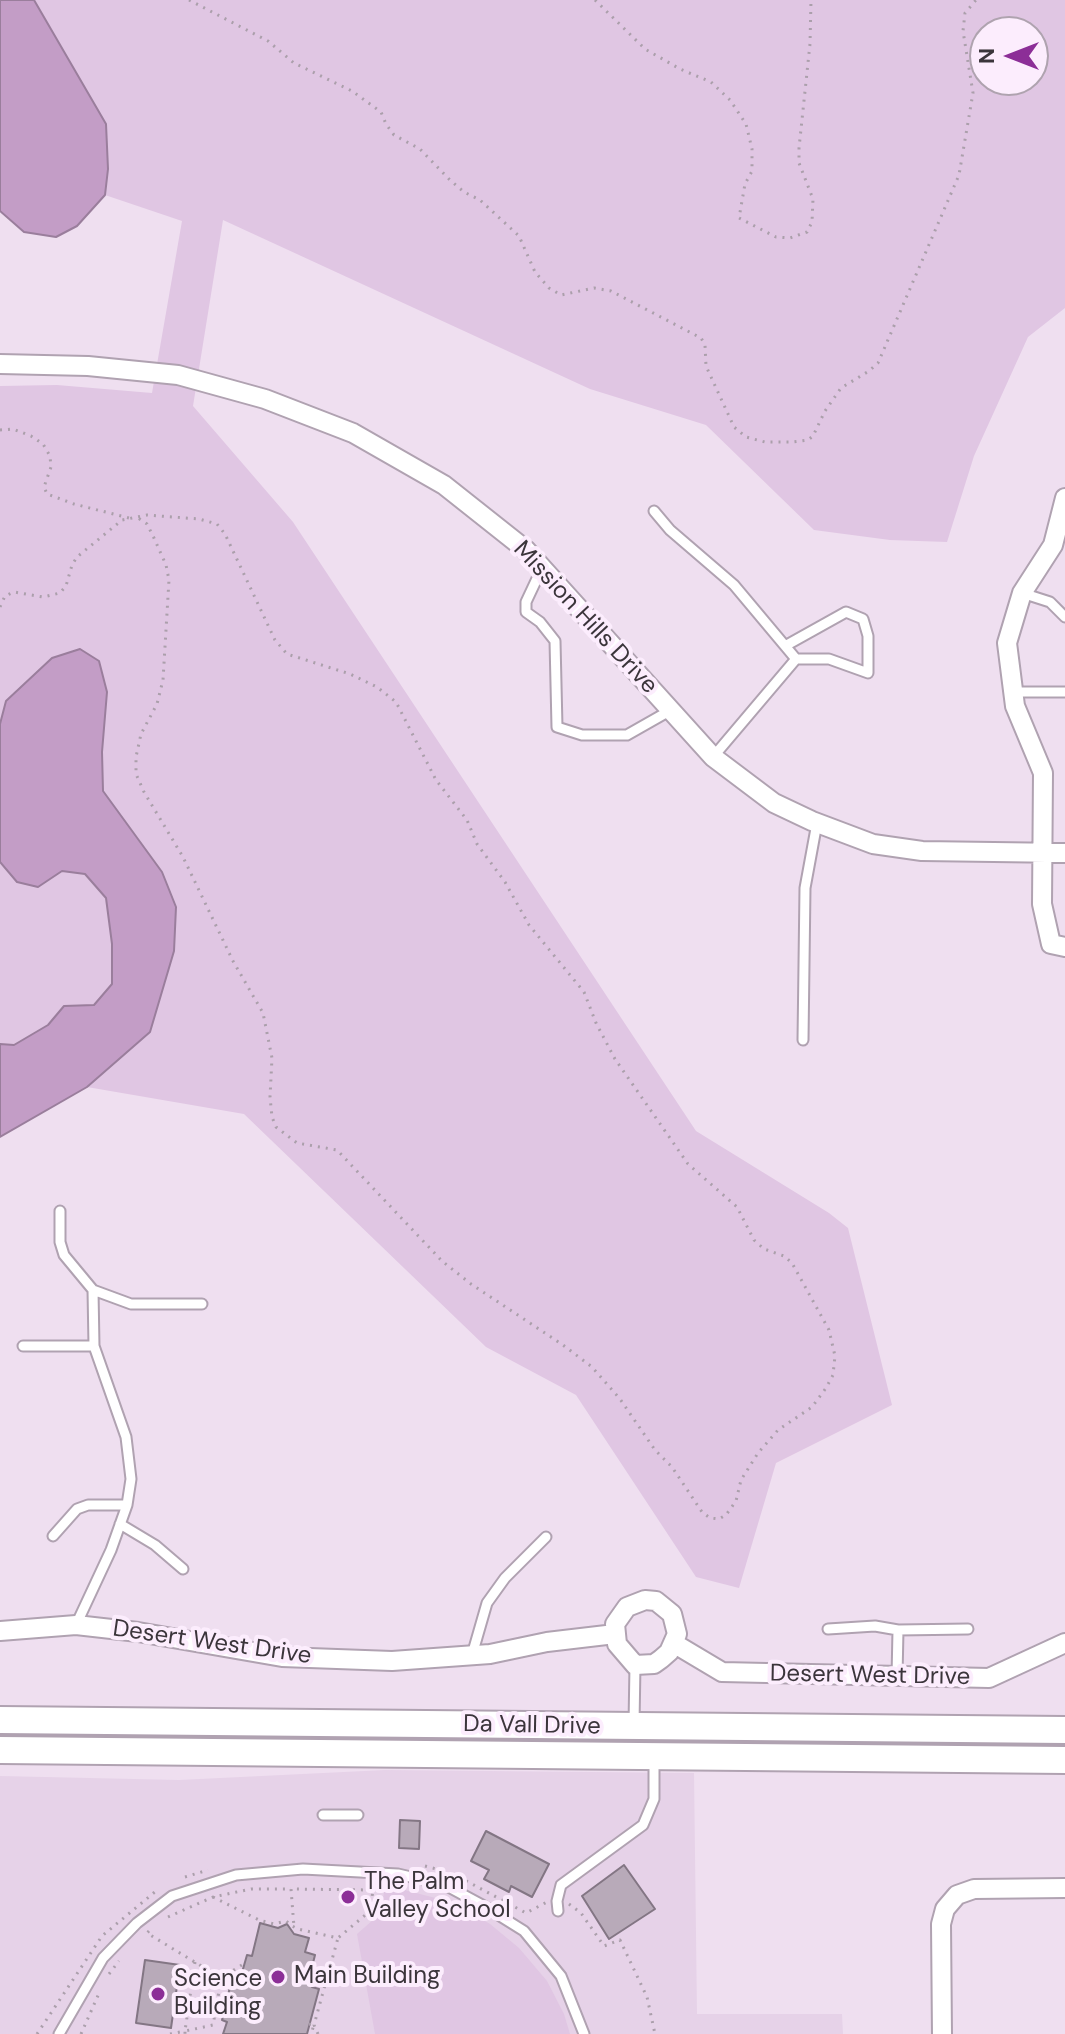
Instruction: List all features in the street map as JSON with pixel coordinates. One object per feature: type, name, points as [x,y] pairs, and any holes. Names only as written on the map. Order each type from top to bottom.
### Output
[{"type":"main road","name":"Da Vall Drive","points":[[0,1720],[1065,1730]]},
{"type":"main road","name":"Da Vall Drive","points":[[0,1750],[1065,1760]]},
{"type":"street","name":"Mission Hills Drive","points":[[0,364],[88,366],[178,375],[265,399],[353,433],[444,485],[526,550],[713,757],[774,803],[873,844],[922,851],[1065,853]]},
{"type":"street","points":[[1065,498],[1053,545],[1022,593],[1007,643],[1015,706],[1043,773],[1042,904],[1051,944],[1065,947]]},
{"type":"street","points":[[656,1601],[672,1614],[677,1634],[675,1644],[654,1664],[635,1665],[623,1653],[615,1634],[620,1614],[635,1602],[656,1601]]},
{"type":"street","name":"Desert West Drive","points":[[0,1631],[76,1625],[138,1632],[282,1657],[392,1661],[472,1655],[615,1634]]},
{"type":"street","name":"Desert West Drive","points":[[675,1644],[722,1672],[989,1678],[1065,1643]]},
{"type":"street","points":[[942,2034],[941,1924],[945,1909],[957,1895],[974,1889],[1065,1888]]},
{"type":"lane","points":[[654,511],[670,530],[734,585],[796,659]]},
{"type":"lane","points":[[542,568],[526,602],[526,612],[540,622],[555,641],[557,727],[582,735],[627,735],[671,710]]},
{"type":"lane","points":[[1022,593],[1050,602],[1065,617]]},
{"type":"lane","points":[[713,757],[796,659],[829,659],[868,673],[868,636],[863,619],[846,612],[785,646]]},
{"type":"lane","points":[[1013,692],[1065,692]]},
{"type":"lane","points":[[803,1040],[805,888],[817,823]]},
{"type":"lane","points":[[60,1211],[60,1242],[64,1255],[93,1290],[131,1304],[202,1304]]},
{"type":"lane","points":[[76,1625],[120,1524],[131,1479],[126,1437],[94,1346],[93,1290]]},
{"type":"lane","points":[[23,1346],[94,1346]]},
{"type":"lane","points":[[53,1536],[77,1509],[88,1505],[127,1505]]},
{"type":"lane","points":[[120,1524],[155,1545],[183,1569]]},
{"type":"lane","points":[[472,1655],[487,1603],[505,1578],[546,1537]]},
{"type":"lane","points":[[828,1629],[875,1626],[898,1630],[968,1629]]},
{"type":"lane","points":[[897,1677],[898,1630]]},
{"type":"lane","points":[[634,1727],[635,1665]]},
{"type":"lane","points":[[558,1906],[561,1885],[643,1825],[654,1799],[654,1756]]},
{"type":"lane","points":[[323,1815],[358,1815]]},
{"type":"lane","points":[[59,2034],[103,1958],[137,1923],[172,1896],[236,1875],[303,1869],[398,1874],[445,1885],[484,1906],[524,1931],[561,1976],[584,2034]]},
{"type":"path","points":[[189,0],[268,41],[294,63],[352,91],[381,112],[394,135],[420,149],[450,180],[480,200],[519,236],[535,272],[549,288],[561,295],[594,288],[611,291],[701,338],[705,345],[706,366],[734,427],[746,437],[765,442],[792,442],[813,436],[841,388],[878,363],[959,175],[973,93],[963,31],[965,13],[976,0]]},
{"type":"path","points":[[595,0],[645,49],[711,82],[730,100],[746,124],[752,149],[752,171],[745,184],[739,218],[776,237],[790,238],[807,232],[812,222],[813,199],[799,163],[811,0]]},
{"type":"path","points":[[0,430],[13,429],[43,444],[50,456],[51,467],[44,487],[47,494],[129,518],[147,515],[199,519],[217,524],[225,534],[275,640],[287,654],[350,674],[377,687],[396,702],[436,780],[467,820],[477,844],[505,882],[529,925],[584,992],[615,1059],[688,1164],[737,1207],[754,1240],[764,1249],[784,1256],[792,1263],[829,1330],[835,1356],[833,1375],[812,1407],[778,1430],[758,1453],[741,1480],[736,1501],[726,1515],[719,1519],[710,1518],[702,1512],[672,1467],[655,1450],[620,1399],[592,1367],[442,1261],[337,1150],[297,1143],[276,1127],[269,1086],[272,1058],[263,1013],[233,961],[183,857],[136,774],[141,734],[157,704],[163,680],[169,580],[154,538],[147,524],[138,518]]},
{"type":"path","points":[[0,607],[5,596],[14,592],[43,597],[60,593],[66,586],[77,557],[122,520],[129,518]]},
{"type":"path","points":[[414,1864],[444,1871]]},
{"type":"path","points":[[454,1874],[526,1913],[551,1900],[558,1906],[574,1905],[604,1946],[620,1940],[647,1997],[655,2034]]},
{"type":"path","points":[[140,1938],[176,1912],[213,1897],[251,1889],[373,1890],[370,1911],[338,1938],[311,2025],[311,2034]]},
{"type":"path","points":[[291,1889],[294,1927]]},
{"type":"path","points":[[213,1897],[259,1920],[274,1924],[286,1921],[294,1927],[338,1938]]},
{"type":"path","points":[[147,1933],[221,1978]]},
{"type":"path","points":[[105,1979],[121,1957]]},
{"type":"path","points":[[185,2032],[195,1962]]},
{"type":"path","points":[[170,2034],[213,2025],[221,1978],[245,1963]]},
{"type":"path","points":[[81,2034],[100,1989]]},
{"type":"path","points":[[311,2025],[318,2034]]},
{"type":"shaded area","points":[[0,0],[1065,0],[1065,308],[1028,337],[974,456],[947,542],[890,540],[814,530],[706,425],[590,389],[223,220],[193,406],[293,522],[696,1131],[829,1213],[848,1228],[892,1405],[776,1463],[739,1588],[696,1577],[576,1395],[486,1347],[244,1114],[87,1087],[0,1137],[0,386],[57,385],[152,393],[182,221],[105,195],[77,226],[56,237],[24,232],[0,211]]},
{"type":"shaded area","points":[[0,0],[34,0],[106,124],[108,169],[105,195],[77,226],[56,237],[24,232],[0,211]]},
{"type":"shaded area","points":[[80,649],[99,661],[107,692],[102,752],[103,791],[162,872],[176,907],[174,951],[150,1032],[87,1087],[0,1137],[0,1044],[14,1045],[48,1025],[64,1006],[94,1005],[112,984],[112,944],[106,898],[85,874],[62,871],[38,887],[17,882],[0,862],[0,724],[6,701],[52,658]]},
{"type":"shaded area","name":"The Palm Valley School","points":[[385,1770],[694,1773],[697,2014],[842,2014],[843,2034],[0,2034],[0,1776],[179,1780]]},
{"type":"shaded area","points":[[385,1885],[455,1903],[490,1924],[519,1948],[547,1981],[564,2014],[570,2034],[375,2034],[357,1934],[381,1913]]},
{"type":"building","points":[[400,1820],[420,1821],[419,1849],[399,1848]]},
{"type":"building","points":[[486,1831],[549,1864],[532,1897],[511,1886],[509,1892],[484,1879],[489,1870],[471,1861]]},
{"type":"building","points":[[624,1865],[655,1909],[609,1939],[582,1896]]},
{"type":"building","name":"Main Building","points":[[260,1923],[278,1928],[287,1924],[294,1934],[309,1938],[305,1952],[315,1955],[311,1971],[316,1972],[312,1987],[319,1989],[307,2034],[223,2034],[227,2022],[222,2020],[225,2009],[220,1999],[228,1995],[231,1983],[239,1983],[247,1955],[252,1956]]},
{"type":"building","name":"Science Building","points":[[145,1960],[180,1965],[171,2028],[136,2023]]},
{"type":"place","name":"The Palm Valley School","points":[[348,1897]]},
{"type":"place","name":"Main Building","points":[[278,1977]]},
{"type":"place","name":"Science Building","points":[[158,1994]]}]
